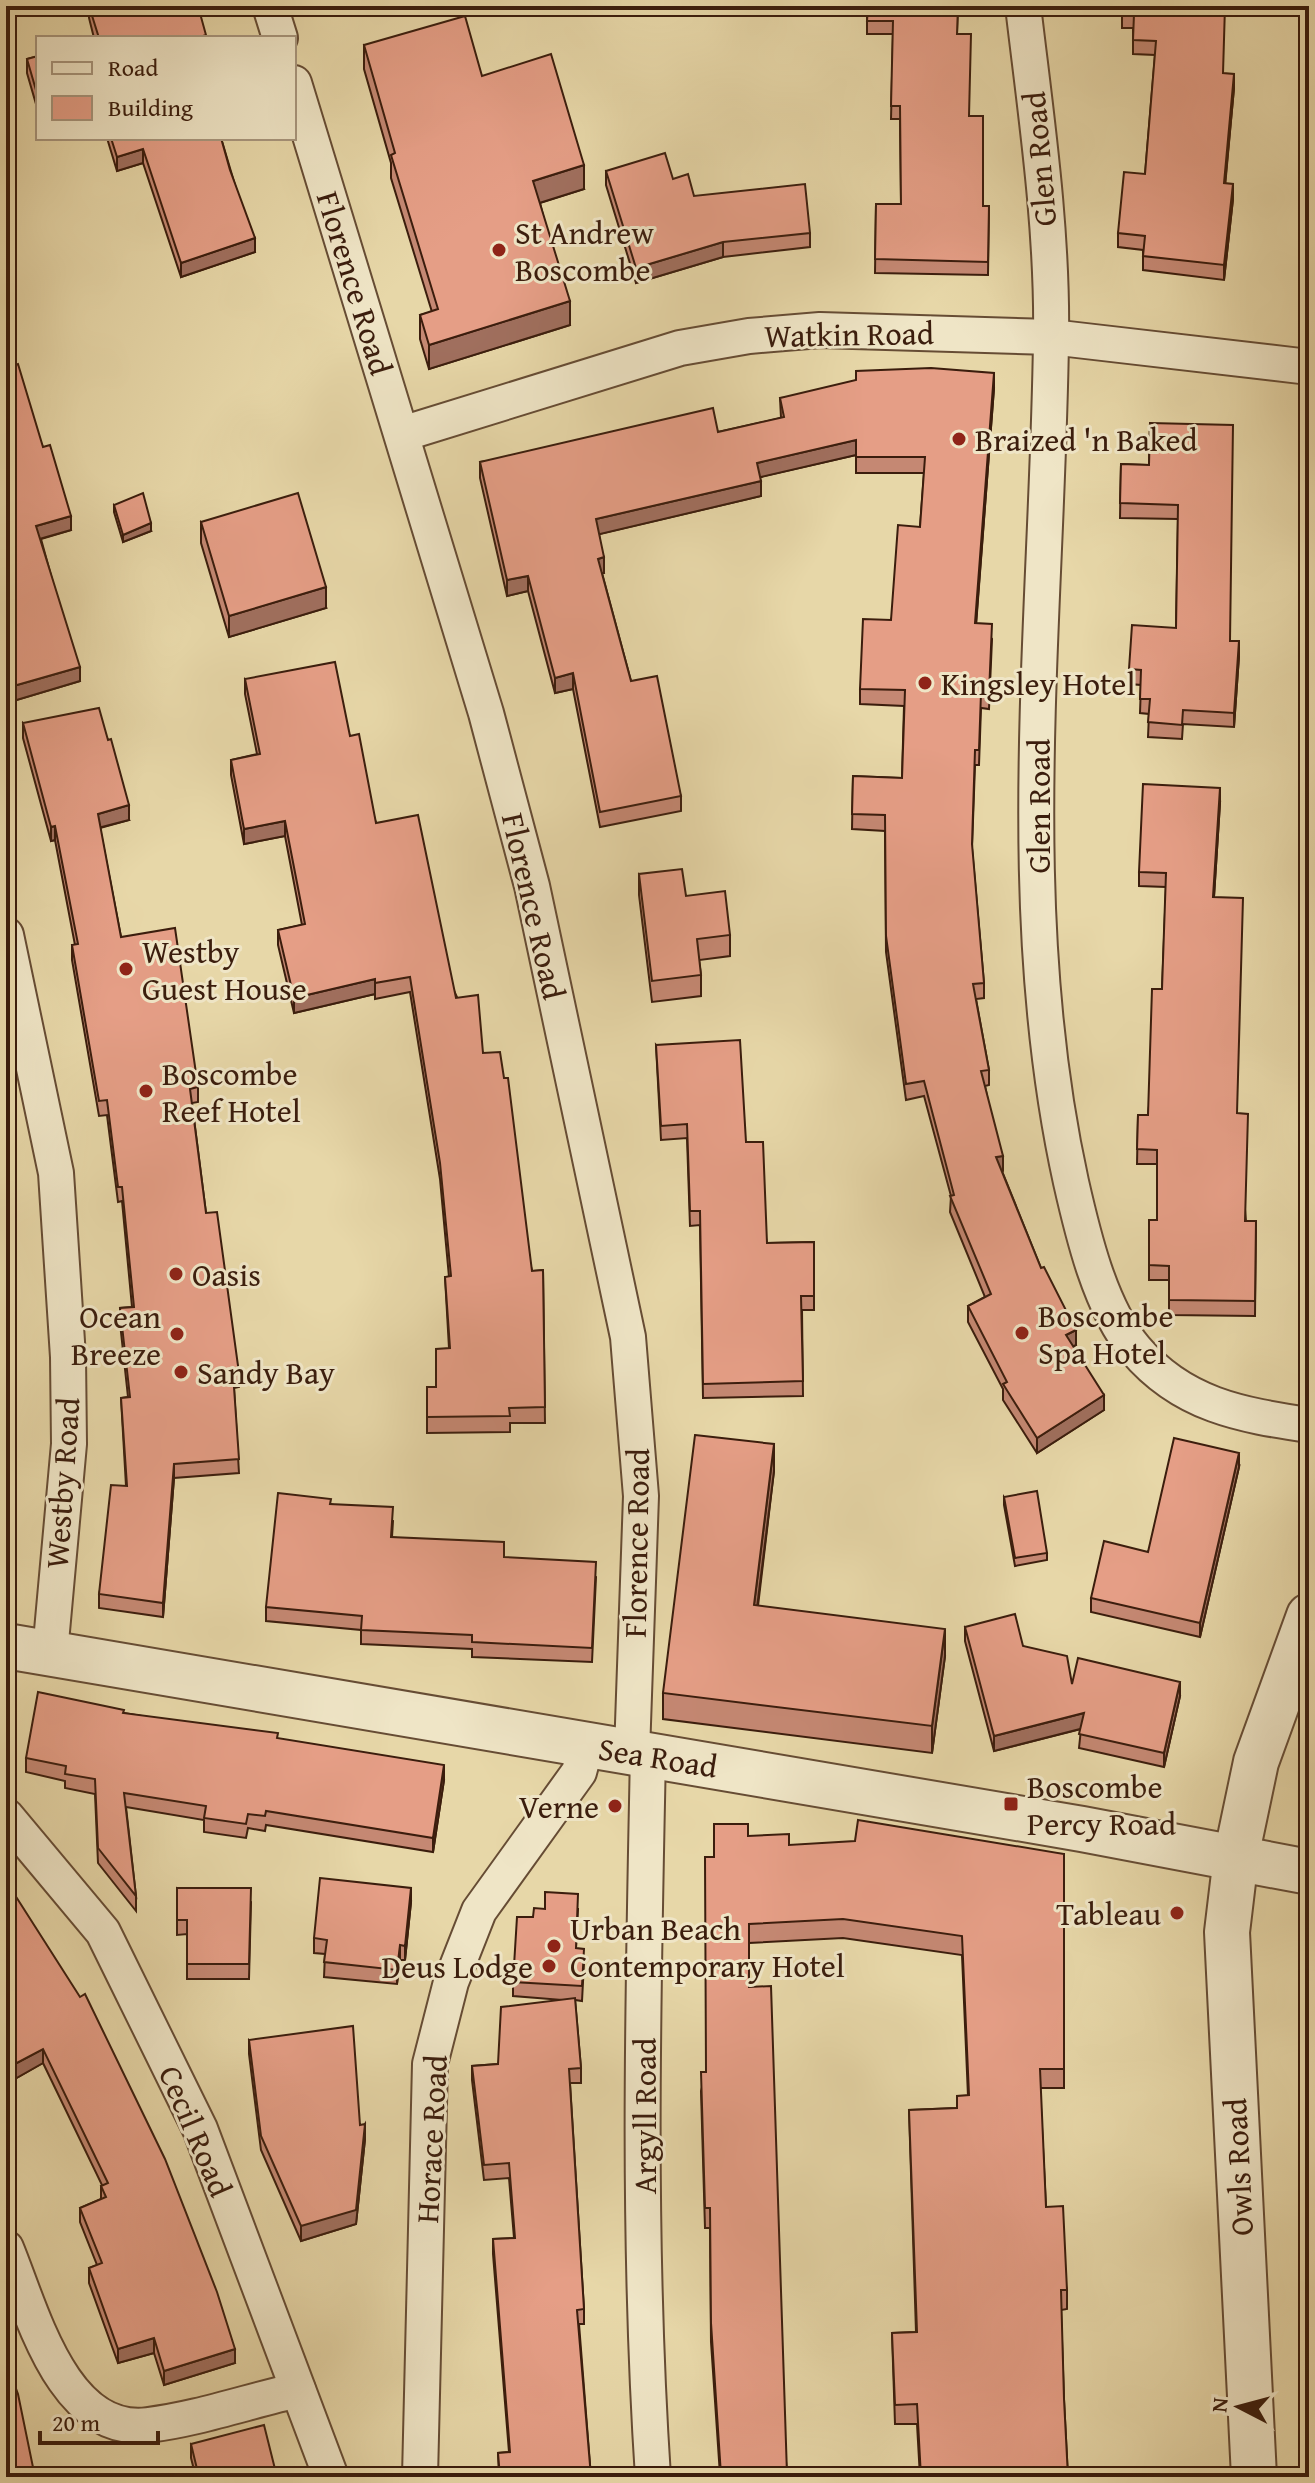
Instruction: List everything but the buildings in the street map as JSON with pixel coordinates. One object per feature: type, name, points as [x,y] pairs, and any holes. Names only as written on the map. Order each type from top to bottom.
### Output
[{"type":"street","points":[[270,6],[279,36]]},
{"type":"street","name":"Glen Road","points":[[1023,6],[1042,163],[1051,337],[1035,786],[1042,984],[1059,1125],[1085,1243],[1114,1313],[1134,1348],[1173,1385],[1237,1415],[1309,1425]]},
{"type":"street","name":"Florence Road","points":[[296,90],[486,713],[532,886],[628,1337],[641,1496],[640,1753]]},
{"type":"street","name":"Watkin Road","points":[[402,434],[680,348],[749,336],[876,329],[1051,337],[1309,367]]},
{"type":"street","name":"Westby Road","points":[[6,935],[56,1173],[68,1357],[69,1444],[50,1653]]},
{"type":"street","name":"Owls Road","points":[[1254,2477],[1227,1932],[1236,1857],[1256,1762],[1309,1616]]},
{"type":"street","name":"Sea Road","points":[[6,1646],[640,1753],[1309,1872]]},
{"type":"street","name":"Horace Road","points":[[420,2477],[430,2064],[451,1982],[479,1911],[579,1772],[586,1746]]},
{"type":"street","name":"Argyll Road","points":[[640,1753],[644,2339],[653,2477]]},
{"type":"street","name":"Cecil Road","points":[[6,1816],[103,1932],[200,2129],[331,2477]]},
{"type":"street","points":[[6,2248],[54,2366],[74,2396],[110,2419],[145,2426],[298,2390]]},
{"type":"place","name":"St Andrew Boscombe","points":[[499,250]]},
{"type":"place","name":"Braized 'n Baked","points":[[959,439]]},
{"type":"place","name":"Kingsley Hotel","points":[[925,683]]},
{"type":"place","name":"Westby Guest House","points":[[126,969]]},
{"type":"place","name":"Boscombe Reef Hotel","points":[[146,1091]]},
{"type":"place","name":"Oasis","points":[[176,1274]]},
{"type":"place","name":"Boscombe Spa Hotel","points":[[1022,1333]]},
{"type":"place","name":"Ocean Breeze","points":[[177,1334]]},
{"type":"place","name":"Sandy Bay","points":[[181,1372]]},
{"type":"place","name":"Boscombe Percy Road","points":[[1011,1804]]},
{"type":"place","name":"Verne","points":[[615,1806]]},
{"type":"place","name":"Tableau","points":[[1177,1913]]},
{"type":"place","name":"Urban Beach Contemporary Hotel","points":[[554,1946]]},
{"type":"place","name":"Deus Lodge","points":[[549,1966]]}]
